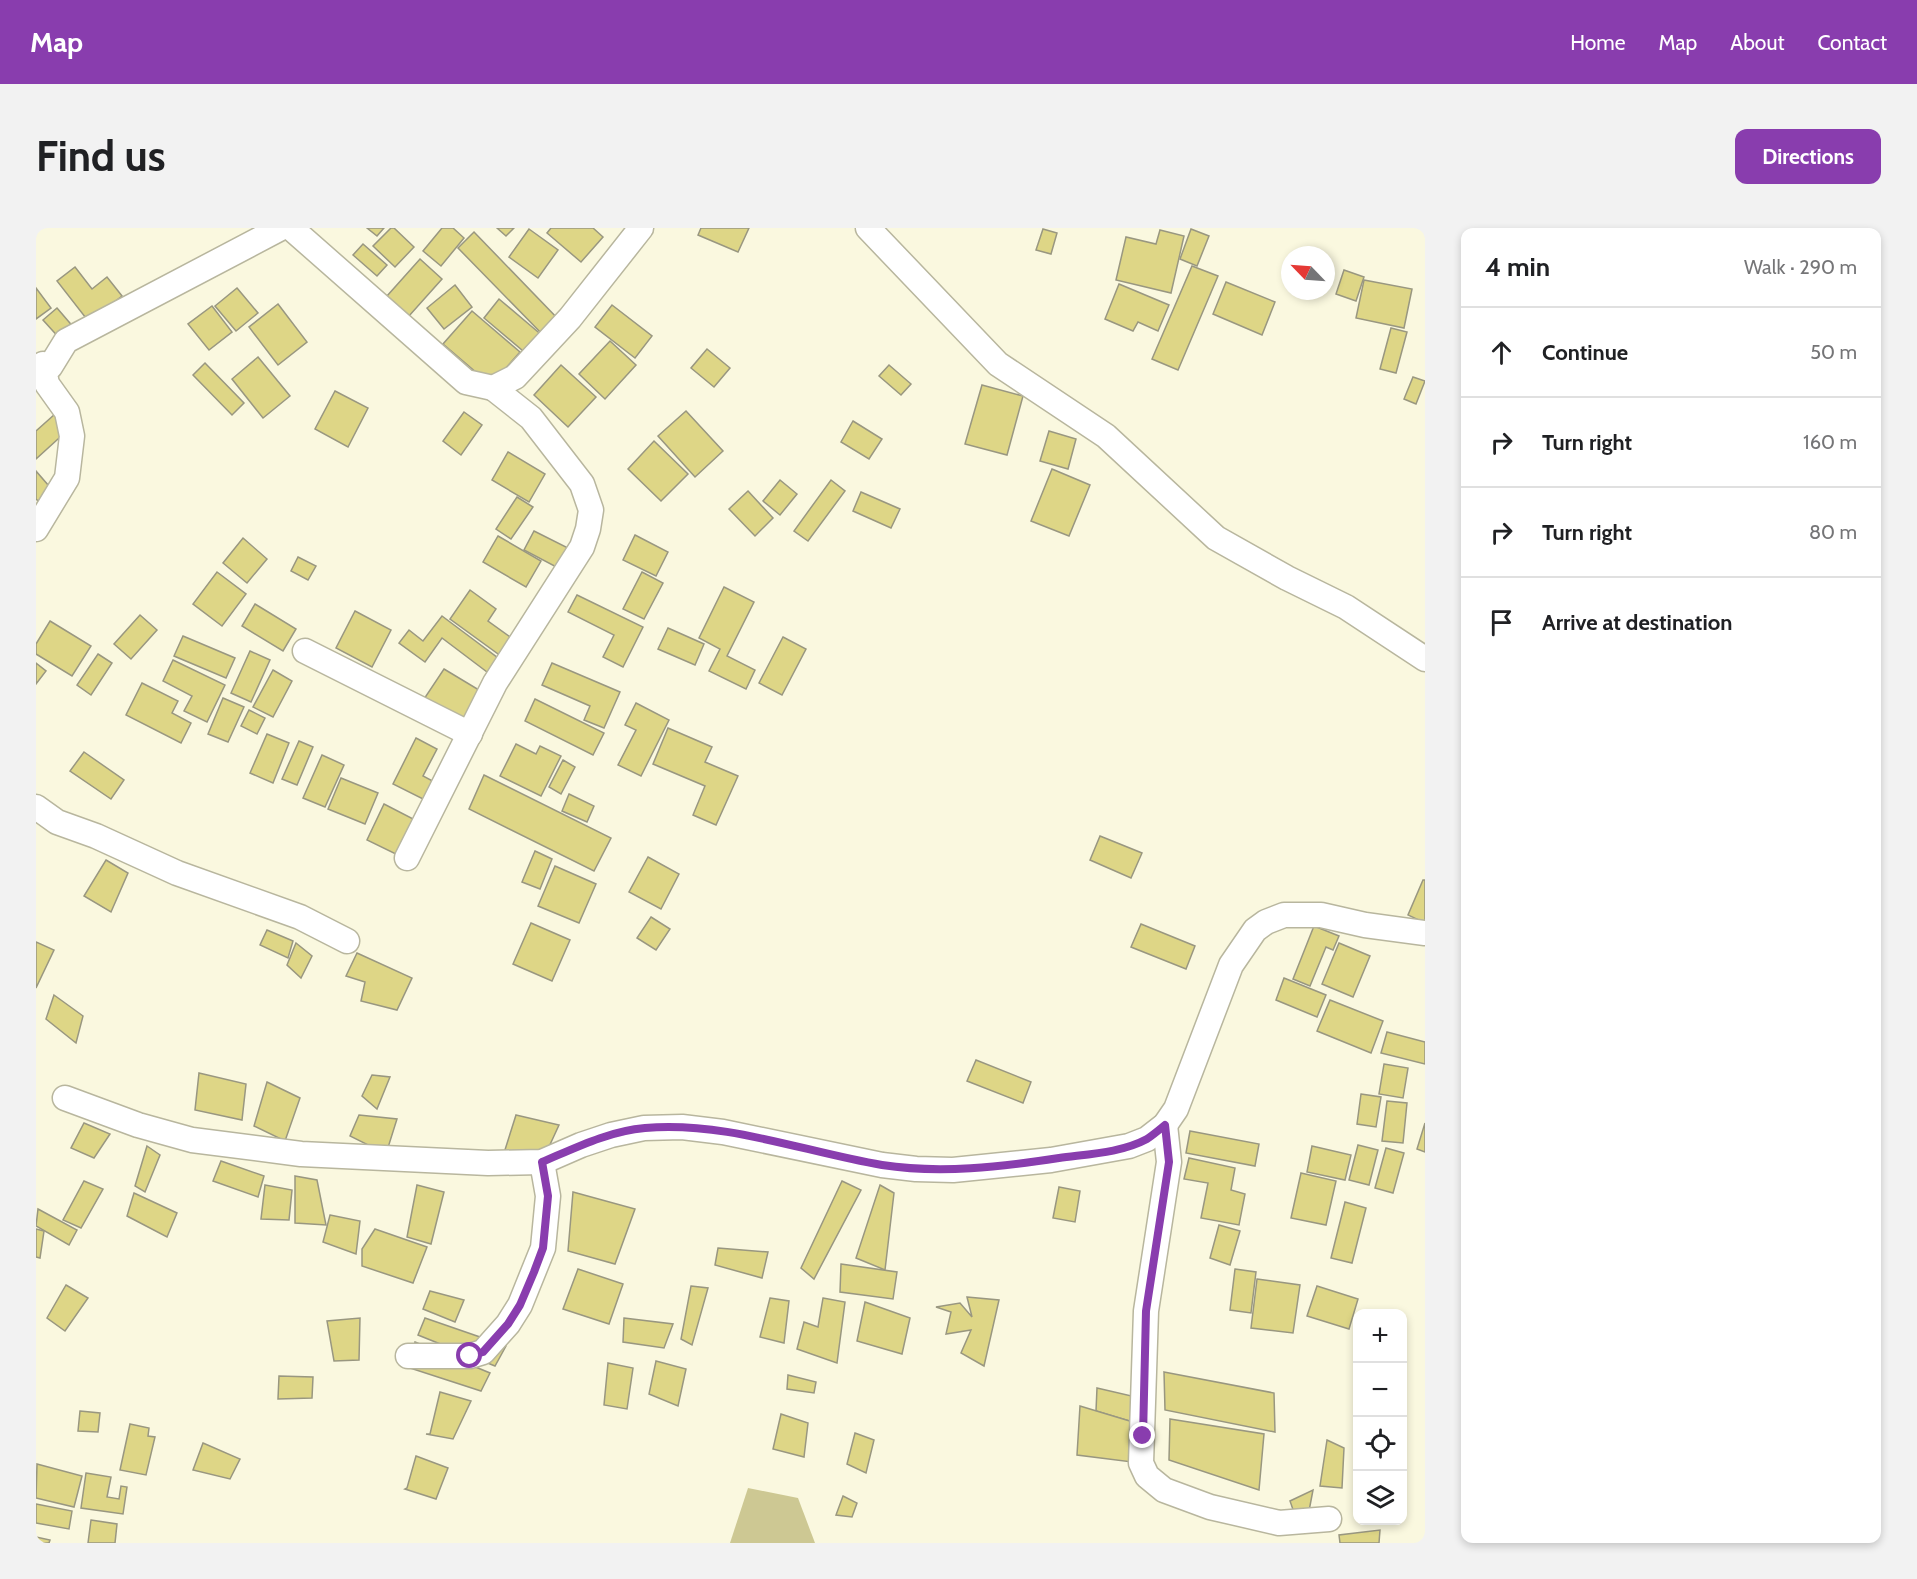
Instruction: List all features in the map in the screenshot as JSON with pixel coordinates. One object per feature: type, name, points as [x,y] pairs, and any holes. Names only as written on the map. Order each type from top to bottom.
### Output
[{"type":"street","points":[[36,529],[67,478],[72,436],[67,412],[47,384],[43,364],[66,341],[282,228]]},
{"type":"street","points":[[291,228],[466,382],[493,388],[531,418],[582,484],[591,510],[582,547],[495,683],[407,858]]},
{"type":"street","points":[[493,388],[516,377],[570,318],[641,228]]},
{"type":"street","points":[[868,228],[998,364],[1106,436],[1216,538],[1287,578],[1346,607],[1425,659]]},
{"type":"street","points":[[305,651],[470,734]]},
{"type":"street","points":[[36,807],[57,822],[96,836],[177,873],[300,917],[347,941]]},
{"type":"street","points":[[65,1098],[192,1140],[301,1154],[488,1163],[542,1162],[581,1145],[611,1136],[644,1128],[682,1127],[723,1132],[882,1165],[916,1169],[953,1170],[1051,1160],[1113,1150],[1147,1138],[1165,1125],[1176,1109],[1231,965],[1255,930],[1266,922],[1284,915],[1321,915],[1365,925],[1425,933]]},
{"type":"street","points":[[1165,1125],[1169,1162],[1146,1311],[1141,1462],[1147,1476],[1164,1490],[1210,1507],[1279,1523],[1329,1519]]},
{"type":"street","points":[[408,1356],[470,1356],[483,1352],[508,1324],[525,1294],[543,1248],[548,1196],[542,1162]]},
{"type":"shaded area","points":[[748,1488],[798,1498],[815,1543],[730,1543]]},
{"type":"building","points":[[367,228],[384,228],[377,236]]},
{"type":"building","points":[[391,228],[394,228],[414,247],[395,267],[373,246]]},
{"type":"building","points":[[442,228],[453,228],[464,238],[441,266],[423,251]]},
{"type":"building","points":[[497,228],[514,228],[506,236]]},
{"type":"building","points":[[551,228],[593,228],[603,237],[581,262],[547,233]]},
{"type":"building","points":[[701,228],[749,228],[738,252],[698,235]]},
{"type":"building","points":[[529,229],[558,250],[538,278],[509,257]]},
{"type":"building","points":[[1043,229],[1057,233],[1051,254],[1036,250]]},
{"type":"building","points":[[1191,229],[1209,236],[1197,266],[1180,259]]},
{"type":"building","points":[[1160,230],[1184,236],[1171,293],[1116,280],[1126,237],[1156,244]]},
{"type":"building","points":[[474,232],[560,321],[544,336],[458,248]]},
{"type":"building","points":[[363,244],[387,265],[377,276],[353,255]]},
{"type":"building","points":[[420,259],[442,279],[409,316],[387,296]]},
{"type":"building","points":[[1192,266],[1218,276],[1178,370],[1152,359]]},
{"type":"building","points":[[75,267],[92,289],[107,277],[122,296],[89,322],[57,281]]},
{"type":"building","points":[[1344,270],[1364,277],[1356,301],[1336,294]]},
{"type":"building","points":[[1364,280],[1412,289],[1404,328],[1356,318]]},
{"type":"building","points":[[1226,282],[1275,302],[1262,335],[1213,314]]},
{"type":"building","points":[[1119,284],[1169,305],[1158,331],[1138,322],[1133,331],[1105,319]]},
{"type":"building","points":[[455,285],[472,307],[444,329],[427,308]]},
{"type":"building","points":[[36,288],[51,308],[36,319]]},
{"type":"building","points":[[237,288],[258,313],[236,331],[215,306]]},
{"type":"building","points":[[499,299],[544,337],[529,356],[484,318]]},
{"type":"building","points":[[278,304],[307,342],[278,365],[249,327]]},
{"type":"building","points":[[612,305],[652,336],[635,358],[595,327]]},
{"type":"building","points":[[212,306],[232,332],[209,350],[188,324]]},
{"type":"building","points":[[57,308],[75,329],[62,341],[43,320]]},
{"type":"building","points":[[472,311],[520,352],[491,385],[443,344]]},
{"type":"building","points":[[1391,328],[1407,332],[1396,373],[1380,369]]},
{"type":"building","points":[[610,341],[636,365],[605,399],[579,374]]},
{"type":"building","points":[[707,349],[730,368],[714,387],[691,368]]},
{"type":"building","points":[[258,357],[290,396],[263,418],[232,379]]},
{"type":"building","points":[[205,363],[244,403],[232,415],[193,375]]},
{"type":"building","points":[[561,365],[596,397],[568,427],[534,395]]},
{"type":"building","points":[[889,365],[911,384],[901,395],[879,376]]},
{"type":"building","points":[[1413,377],[1425,381],[1416,404],[1404,399]]},
{"type":"building","points":[[982,385],[1023,396],[1007,455],[965,444]]},
{"type":"building","points":[[335,391],[368,408],[348,447],[315,429]]},
{"type":"building","points":[[686,411],[723,451],[695,477],[658,436]]},
{"type":"building","points":[[464,412],[482,425],[461,455],[443,441]]},
{"type":"building","points":[[55,414],[69,429],[36,459],[36,431]]},
{"type":"building","points":[[853,421],[882,439],[869,459],[841,442]]},
{"type":"building","points":[[1049,431],[1076,439],[1068,469],[1040,461]]},
{"type":"building","points":[[654,441],[688,474],[661,501],[628,469]]},
{"type":"building","points":[[508,452],[545,474],[529,502],[492,480]]},
{"type":"building","points":[[1052,469],[1090,485],[1069,536],[1031,521]]},
{"type":"building","points":[[36,471],[55,493],[42,505],[36,499]]},
{"type":"building","points":[[780,480],[797,494],[780,515],[763,501]]},
{"type":"building","points":[[831,480],[845,491],[808,541],[794,531]]},
{"type":"building","points":[[748,491],[773,518],[755,536],[729,509]]},
{"type":"building","points":[[861,492],[900,509],[891,528],[853,511]]},
{"type":"building","points":[[517,497],[533,507],[511,539],[496,529]]},
{"type":"building","points":[[534,531],[572,550],[562,570],[524,550]]},
{"type":"building","points":[[635,535],[668,552],[656,576],[623,560]]},
{"type":"building","points":[[498,536],[541,561],[526,587],[483,562]]},
{"type":"building","points":[[243,538],[267,559],[247,583],[223,563]]},
{"type":"building","points":[[298,557],[316,566],[308,580],[291,571]]},
{"type":"building","points":[[217,572],[246,594],[222,626],[193,604]]},
{"type":"building","points":[[642,572],[663,583],[644,619],[623,609]]},
{"type":"building","points":[[724,587],[754,602],[727,656],[755,670],[746,689],[709,671],[720,649],[699,638]]},
{"type":"building","points":[[470,590],[496,609],[488,621],[517,642],[505,659],[450,619]]},
{"type":"building","points":[[577,595],[643,627],[623,667],[603,657],[614,635],[568,612]]},
{"type":"building","points":[[255,604],[296,629],[283,651],[242,626]]},
{"type":"building","points":[[355,611],[391,630],[372,667],[336,648]]},
{"type":"building","points":[[140,615],[157,630],[131,659],[114,644]]},
{"type":"building","points":[[442,616],[506,664],[495,678],[442,638],[425,662],[399,643],[409,630],[423,641]]},
{"type":"building","points":[[50,621],[91,646],[72,676],[36,654],[36,644]]},
{"type":"building","points":[[668,628],[704,644],[695,665],[658,649]]},
{"type":"building","points":[[183,636],[235,658],[226,678],[174,656]]},
{"type":"building","points":[[783,637],[806,649],[782,695],[759,683]]},
{"type":"building","points":[[250,651],[270,660],[251,702],[231,693]]},
{"type":"building","points":[[98,654],[112,663],[91,695],[77,685]]},
{"type":"building","points":[[173,660],[225,685],[207,722],[184,711],[192,696],[163,681]]},
{"type":"building","points":[[36,663],[46,671],[36,684]]},
{"type":"building","points":[[552,663],[620,692],[604,728],[584,720],[590,706],[542,685]]},
{"type":"building","points":[[444,669],[484,693],[465,724],[424,699]]},
{"type":"building","points":[[273,670],[292,681],[273,717],[253,707]]},
{"type":"building","points":[[142,683],[178,701],[172,713],[191,723],[181,743],[126,715]]},
{"type":"building","points":[[223,698],[244,707],[228,742],[208,734]]},
{"type":"building","points":[[535,699],[604,733],[593,755],[525,721]]},
{"type":"building","points":[[636,703],[669,720],[641,776],[618,765],[636,730],[625,725]]},
{"type":"building","points":[[249,710],[265,718],[257,734],[241,726]]},
{"type":"building","points":[[668,728],[712,747],[705,762],[738,776],[716,825],[693,815],[705,786],[653,764]]},
{"type":"building","points":[[267,734],[289,743],[273,783],[250,773]]},
{"type":"building","points":[[416,738],[437,749],[423,776],[442,786],[433,804],[393,784]]},
{"type":"building","points":[[299,741],[313,747],[297,785],[282,779]]},
{"type":"building","points":[[516,744],[536,754],[540,746],[561,756],[541,796],[500,776]]},
{"type":"building","points":[[84,752],[124,780],[111,799],[70,771]]},
{"type":"building","points":[[322,755],[344,765],[325,807],[303,798]]},
{"type":"building","points":[[563,760],[575,767],[561,794],[549,787]]},
{"type":"building","points":[[484,775],[611,838],[594,871],[469,809]]},
{"type":"building","points":[[341,778],[378,793],[365,824],[328,809]]},
{"type":"building","points":[[569,794],[594,806],[587,822],[562,811]]},
{"type":"building","points":[[384,804],[421,823],[404,858],[367,840]]},
{"type":"building","points":[[1100,836],[1142,853],[1131,878],[1090,860]]},
{"type":"building","points":[[535,851],[552,859],[540,889],[522,882]]},
{"type":"building","points":[[648,857],[679,874],[661,909],[629,892]]},
{"type":"building","points":[[106,860],[128,873],[111,912],[84,896]]},
{"type":"building","points":[[555,866],[596,884],[579,923],[538,906]]},
{"type":"building","points":[[1425,880],[1425,923],[1408,915]]},
{"type":"building","points":[[651,917],[670,929],[656,950],[637,938]]},
{"type":"building","points":[[531,923],[570,940],[552,981],[513,964]]},
{"type":"building","points":[[1141,924],[1195,946],[1186,969],[1131,947]]},
{"type":"building","points":[[1314,926],[1339,936],[1333,950],[1326,947],[1310,986],[1293,979]]},
{"type":"building","points":[[267,930],[293,941],[288,958],[260,945]]},
{"type":"building","points":[[36,942],[54,950],[36,988]]},
{"type":"building","points":[[296,943],[312,956],[301,978],[287,965]]},
{"type":"building","points":[[1339,943],[1370,956],[1353,997],[1322,984]]},
{"type":"building","points":[[357,953],[412,978],[397,1010],[361,1001],[365,982],[346,976]]},
{"type":"building","points":[[1284,978],[1326,995],[1317,1017],[1276,1000]]},
{"type":"building","points":[[54,995],[83,1016],[76,1043],[46,1019]]},
{"type":"building","points":[[1330,1000],[1383,1021],[1371,1053],[1317,1031]]},
{"type":"building","points":[[1387,1032],[1425,1042],[1425,1064],[1381,1053]]},
{"type":"building","points":[[976,1060],[1031,1082],[1023,1103],[967,1081]]},
{"type":"building","points":[[1384,1064],[1408,1068],[1403,1098],[1379,1094]]},
{"type":"building","points":[[199,1073],[246,1084],[242,1120],[195,1110]]},
{"type":"building","points":[[372,1075],[390,1077],[377,1109],[362,1096]]},
{"type":"building","points":[[267,1082],[300,1098],[285,1141],[254,1126]]},
{"type":"building","points":[[1361,1094],[1381,1097],[1376,1127],[1357,1124]]},
{"type":"building","points":[[1387,1101],[1407,1103],[1403,1143],[1382,1141]]},
{"type":"building","points":[[359,1115],[397,1119],[386,1154],[350,1136]]},
{"type":"building","points":[[516,1115],[559,1125],[542,1162],[504,1153]]},
{"type":"building","points":[[84,1123],[110,1134],[94,1158],[71,1148]]},
{"type":"building","points":[[1425,1123],[1425,1152],[1417,1149]]},
{"type":"building","points":[[1190,1131],[1259,1144],[1255,1166],[1186,1153]]},
{"type":"building","points":[[1358,1145],[1378,1150],[1369,1185],[1349,1180]]},
{"type":"building","points":[[147,1146],[160,1155],[145,1192],[135,1186]]},
{"type":"building","points":[[1312,1146],[1351,1155],[1345,1180],[1307,1172]]},
{"type":"building","points":[[1386,1148],[1404,1153],[1393,1193],[1375,1188]]},
{"type":"building","points":[[1189,1158],[1235,1168],[1231,1190],[1245,1194],[1239,1225],[1201,1218],[1208,1183],[1184,1179]]},
{"type":"building","points":[[221,1161],[264,1176],[258,1197],[213,1181]]},
{"type":"building","points":[[1301,1173],[1336,1181],[1326,1225],[1291,1218]]},
{"type":"building","points":[[295,1176],[317,1180],[326,1225],[295,1223]]},
{"type":"building","points":[[84,1181],[103,1189],[81,1228],[63,1220]]},
{"type":"building","points":[[842,1181],[861,1190],[814,1279],[801,1268]]},
{"type":"building","points":[[265,1185],[292,1190],[289,1220],[261,1219]]},
{"type":"building","points":[[417,1185],[444,1192],[431,1244],[407,1237]]},
{"type":"building","points":[[880,1185],[894,1193],[885,1270],[856,1258]]},
{"type":"building","points":[[1059,1187],[1080,1191],[1075,1222],[1053,1218]]},
{"type":"building","points":[[573,1192],[635,1209],[615,1264],[568,1251]]},
{"type":"building","points":[[134,1193],[177,1213],[167,1237],[127,1216]]},
{"type":"building","points":[[1345,1202],[1366,1208],[1352,1263],[1331,1258]]},
{"type":"building","points":[[38,1209],[77,1230],[69,1245],[36,1226]]},
{"type":"building","points":[[330,1215],[360,1221],[356,1254],[323,1242]]},
{"type":"building","points":[[1219,1225],[1240,1231],[1230,1265],[1210,1258]]},
{"type":"building","points":[[36,1229],[44,1231],[40,1258],[36,1257]]},
{"type":"building","points":[[375,1229],[427,1247],[413,1283],[362,1266],[362,1249]]},
{"type":"building","points":[[718,1248],[768,1252],[762,1278],[715,1265]]},
{"type":"building","points":[[841,1264],[897,1272],[893,1299],[840,1292]]},
{"type":"building","points":[[578,1269],[623,1284],[609,1324],[563,1309]]},
{"type":"building","points":[[1235,1269],[1256,1272],[1251,1313],[1230,1310]]},
{"type":"building","points":[[1257,1279],[1300,1285],[1293,1333],[1251,1328]]},
{"type":"building","points":[[66,1285],[88,1298],[65,1331],[47,1318]]},
{"type":"building","points":[[691,1286],[708,1288],[692,1345],[681,1339]]},
{"type":"building","points":[[1317,1286],[1358,1299],[1353,1309],[1349,1329],[1307,1316]]},
{"type":"building","points":[[430,1291],[464,1300],[455,1322],[423,1309]]},
{"type":"building","points":[[967,1297],[999,1300],[984,1366],[961,1353],[971,1330],[946,1334],[951,1312],[936,1307],[960,1303],[972,1317]]},
{"type":"building","points":[[770,1298],[789,1301],[784,1343],[760,1337]]},
{"type":"building","points":[[823,1298],[845,1302],[837,1363],[797,1349],[804,1322],[818,1327]]},
{"type":"building","points":[[865,1302],[910,1318],[902,1354],[857,1341]]},
{"type":"building","points":[[360,1318],[359,1360],[334,1361],[327,1321]]},
{"type":"building","points":[[425,1318],[506,1346],[495,1366],[418,1335]]},
{"type":"building","points":[[624,1318],[673,1324],[664,1348],[623,1342]]},
{"type":"building","points":[[415,1342],[490,1373],[481,1391],[410,1368]]},
{"type":"building","points":[[656,1361],[686,1369],[678,1406],[649,1394]]},
{"type":"building","points":[[608,1363],[633,1368],[627,1409],[604,1405]]},
{"type":"building","points":[[1164,1372],[1274,1393],[1275,1432],[1165,1410]]},
{"type":"building","points":[[788,1375],[816,1382],[814,1393],[787,1389]]},
{"type":"building","points":[[279,1376],[313,1377],[312,1398],[278,1399]]},
{"type":"building","points":[[1097,1388],[1136,1397],[1133,1422],[1096,1411]]},
{"type":"building","points":[[440,1392],[471,1401],[453,1439],[426,1434],[430,1434]]},
{"type":"building","points":[[1080,1406],[1133,1422],[1132,1462],[1077,1455]]},
{"type":"building","points":[[80,1411],[100,1413],[98,1432],[78,1431]]},
{"type":"building","points":[[781,1414],[808,1423],[804,1457],[773,1449]]},
{"type":"building","points":[[1170,1419],[1264,1434],[1259,1490],[1169,1460]]},
{"type":"building","points":[[130,1424],[149,1428],[148,1436],[155,1437],[146,1475],[120,1470]]},
{"type":"building","points":[[855,1433],[874,1440],[866,1473],[847,1464]]},
{"type":"building","points":[[1327,1440],[1344,1448],[1342,1488],[1320,1486]]},
{"type":"building","points":[[203,1443],[240,1459],[230,1479],[193,1470]]},
{"type":"building","points":[[416,1456],[448,1468],[436,1499],[405,1489]]},
{"type":"building","points":[[37,1464],[82,1476],[74,1507],[36,1498]]},
{"type":"building","points":[[86,1473],[111,1477],[107,1497],[119,1499],[121,1486],[127,1487],[123,1514],[81,1508]]},
{"type":"building","points":[[1313,1490],[1305,1532],[1297,1521],[1290,1501]]},
{"type":"building","points":[[843,1496],[857,1503],[852,1517],[836,1515]]},
{"type":"building","points":[[36,1504],[72,1511],[69,1529],[36,1523]]},
{"type":"building","points":[[91,1520],[117,1524],[115,1543],[88,1543]]},
{"type":"building","points":[[1380,1530],[1379,1543],[1340,1543],[1339,1535]]},
{"type":"building","points":[[36,1537],[50,1540],[49,1543],[36,1543]]},
{"type":"route","points":[[470,1356],[483,1352],[508,1324],[520,1305],[543,1248],[548,1196],[542,1162],[581,1145],[644,1128],[682,1127],[723,1132],[882,1165],[953,1170],[1051,1160],[1113,1150],[1147,1138],[1165,1125],[1169,1162],[1146,1311],[1143,1436]]}]
